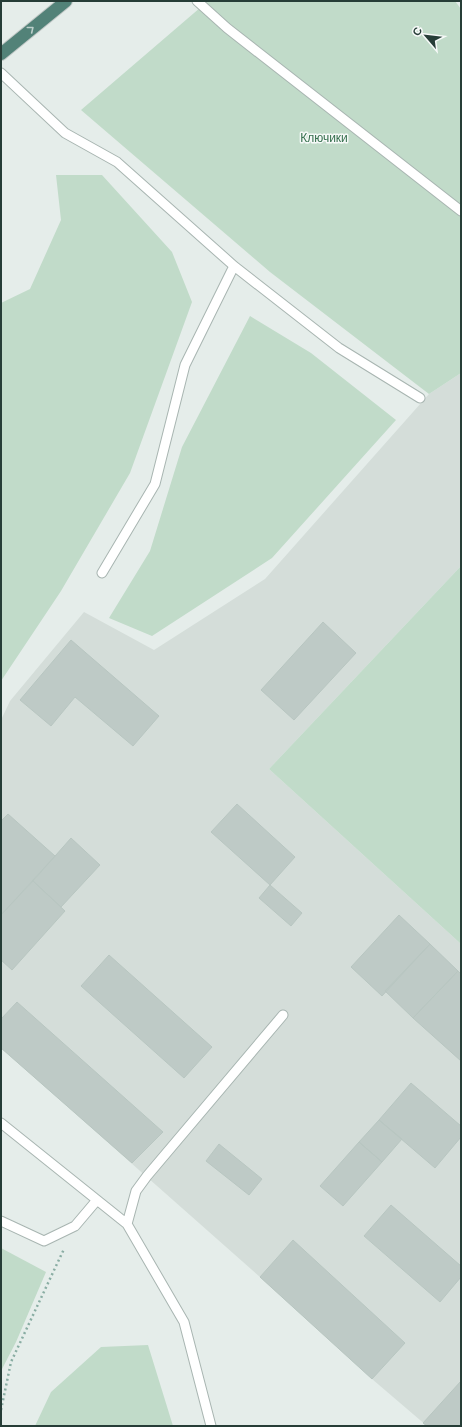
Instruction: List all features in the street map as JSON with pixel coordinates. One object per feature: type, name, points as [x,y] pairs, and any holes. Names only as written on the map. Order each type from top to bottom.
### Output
[{"type":"highway","points":[[1,54],[66,2]]},
{"type":"lane","points":[[197,1],[227,28],[461,211]]},
{"type":"lane","points":[[1,73],[65,133],[117,162],[234,266],[339,348],[420,398]]},
{"type":"lane","points":[[102,573],[154,484],[185,365],[234,266]]},
{"type":"lane","points":[[127,1224],[136,1191],[147,1176],[283,1015]]},
{"type":"lane","points":[[1,1123],[127,1224],[184,1322],[211,1426]]},
{"type":"lane","points":[[1,1221],[44,1240],[75,1226],[97,1200]]},
{"type":"path","points":[[1,1410],[11,1362],[75,1226]]},
{"type":"shaded area","points":[[461,373],[461,566],[269,769],[461,944],[461,1426],[427,1426],[372,1379],[260,1277],[1,1048],[1,720],[10,701],[84,612],[154,650],[265,579],[429,394]]},
{"type":"green space","name":"Ключики","points":[[208,1],[455,1],[461,9],[461,373],[429,394],[270,272],[81,110]]},
{"type":"green space","points":[[56,175],[102,175],[172,252],[192,302],[130,473],[61,591],[1,681],[1,303],[30,289],[61,220]]},
{"type":"green space","points":[[250,316],[311,353],[396,420],[272,558],[152,636],[109,618],[150,551],[182,447]]},
{"type":"green space","points":[[461,566],[461,944],[269,769]]},
{"type":"green space","points":[[1,1248],[46,1272],[16,1342],[1,1371]]},
{"type":"green space","points":[[148,1345],[173,1426],[35,1426],[51,1392],[101,1347]]},
{"type":"building","points":[[323,622],[356,653],[294,720],[261,690]]},
{"type":"building","points":[[71,640],[159,716],[133,746],[75,697],[51,726],[20,700]]},
{"type":"building","points":[[237,804],[295,857],[270,885],[211,832]]},
{"type":"building","points":[[8,814],[55,856],[1,915],[1,821]]},
{"type":"building","points":[[71,838],[100,865],[61,907],[33,881]]},
{"type":"building","points":[[33,881],[65,911],[12,970],[1,960],[1,915]]},
{"type":"building","points":[[270,885],[302,913],[291,926],[259,898]]},
{"type":"building","points":[[399,915],[430,944],[382,996],[351,967]]},
{"type":"building","points":[[430,944],[458,971],[413,1018],[385,991]]},
{"type":"building","points":[[109,955],[212,1047],[184,1078],[81,986]]},
{"type":"building","points":[[458,971],[461,974],[461,1061],[413,1018]]},
{"type":"building","points":[[17,1002],[163,1132],[132,1163],[1,1048],[1,1019]]},
{"type":"building","points":[[411,1083],[461,1126],[461,1137],[435,1168],[379,1120]]},
{"type":"building","points":[[379,1120],[402,1139],[382,1162],[359,1142]]},
{"type":"building","points":[[359,1142],[382,1162],[343,1206],[320,1186]]},
{"type":"building","points":[[219,1144],[262,1179],[249,1195],[206,1161]]},
{"type":"building","points":[[391,1205],[461,1266],[461,1277],[440,1302],[364,1236]]},
{"type":"building","points":[[293,1240],[405,1343],[372,1379],[260,1277]]},
{"type":"building","points":[[461,1381],[461,1426],[427,1426],[423,1423]]}]
